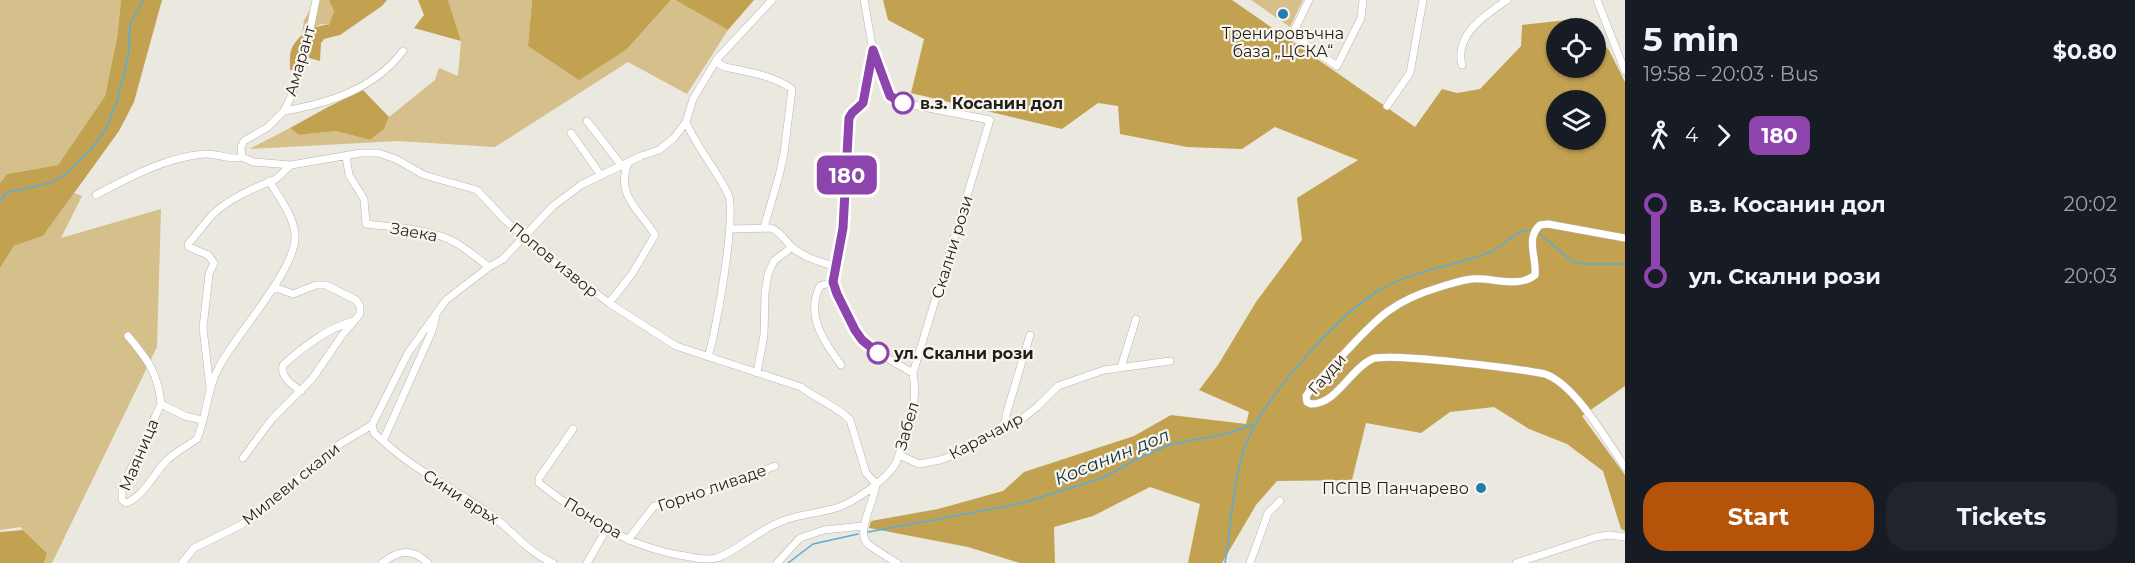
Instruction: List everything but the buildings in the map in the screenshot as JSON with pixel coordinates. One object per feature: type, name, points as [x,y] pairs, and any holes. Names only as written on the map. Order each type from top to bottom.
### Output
[{"type":"street","name":"Амарант","points":[[242,157],[241,147],[244,141],[268,127],[284,111],[303,64],[316,0]]},
{"type":"street","points":[[372,425],[408,353],[446,300],[503,259],[553,206],[581,185],[600,174],[659,150],[674,138],[686,122],[693,99],[717,59],[772,0]]},
{"type":"street","points":[[864,0],[873,50],[863,103],[849,118],[843,228],[833,282],[862,340],[878,353],[913,373]]},
{"type":"street","points":[[1309,0],[1292,35],[1337,66],[1361,18],[1363,0]]},
{"type":"street","points":[[1387,106],[1410,73],[1423,0]]},
{"type":"street","points":[[1462,65],[1459,54],[1465,37],[1507,0]]},
{"type":"street","points":[[1597,0],[1612,43],[1625,71]]},
{"type":"street","name":"Скални рози","points":[[873,50],[890,96],[903,103],[990,120],[913,373]]},
{"type":"street","points":[[284,111],[330,101],[362,86],[385,71],[403,51]]},
{"type":"street","points":[[717,59],[719,64],[725,67],[764,75],[792,89],[782,165],[764,227]]},
{"type":"street","points":[[587,122],[625,165],[626,193],[655,235],[632,274],[609,303]]},
{"type":"street","points":[[686,122],[728,194],[731,207],[716,326],[708,357]]},
{"type":"street","points":[[571,133],[600,174]]},
{"type":"street","name":"Попов извор","points":[[210,388],[203,328],[209,274],[214,263],[208,255],[189,248],[188,244],[213,213],[269,181],[276,180],[291,165],[378,153],[396,159],[424,175],[477,190],[523,237],[609,303],[676,346],[801,387],[815,398],[844,414],[850,420],[866,473],[876,484]]},
{"type":"street","points":[[96,195],[134,174],[165,163],[204,154],[291,165]]},
{"type":"street","name":"Заека","points":[[346,156],[349,175],[364,199],[366,224],[409,229],[445,237],[463,247],[489,267]]},
{"type":"street","points":[[202,420],[210,388],[220,364],[274,287],[292,252],[295,235],[290,216],[269,181]]},
{"type":"street","name":"Гауди","points":[[1625,238],[1548,224],[1540,225],[1533,235],[1532,246],[1536,268],[1535,275],[1531,278],[1515,281],[1465,280],[1428,291],[1394,306],[1371,325],[1306,396],[1311,404],[1322,403],[1363,364],[1378,357],[1409,358],[1545,374],[1560,382],[1577,398],[1625,467]]},
{"type":"street","points":[[730,229],[764,227],[777,231],[801,254],[835,266]]},
{"type":"street","points":[[757,373],[764,335],[768,274],[774,261],[792,247]]},
{"type":"street","points":[[833,282],[820,286],[816,296],[815,312],[822,339],[841,365]]},
{"type":"street","points":[[243,458],[272,419],[301,391],[360,314],[360,306],[356,300],[330,286],[316,285],[293,294],[274,287]]},
{"type":"street","points":[[383,441],[432,331],[436,316]]},
{"type":"street","points":[[1121,367],[1136,319]]},
{"type":"street","points":[[301,391],[283,374],[283,365],[303,347],[336,328],[354,321]]},
{"type":"street","points":[[1005,428],[1006,415],[1030,334]]},
{"type":"street","name":"Маяница","points":[[128,336],[156,375],[161,404],[122,488],[122,500],[126,503],[133,501],[141,493],[167,459],[197,439],[202,420],[185,416],[161,404]]},
{"type":"street","name":"Карачаир","points":[[899,455],[919,464],[940,460],[1018,422],[1058,386],[1104,370],[1170,361]]},
{"type":"street","name":"Забел","points":[[863,526],[875,497],[876,484],[892,470],[899,455],[915,402],[913,373]]},
{"type":"street","name":"Сини връх","points":[[372,425],[374,434],[415,467],[488,512],[536,555],[553,563]]},
{"type":"street","name":"Милеви скали","points":[[182,563],[194,548],[241,525],[340,444],[372,425]]},
{"type":"street","name":"Понора","points":[[573,429],[538,481],[606,530],[660,553],[714,559],[732,551],[783,520],[839,507],[876,484]]},
{"type":"street","name":"Горно ливаде","points":[[628,540],[654,506],[681,502],[775,466]]},
{"type":"street","points":[[1250,563],[1268,513],[1281,501]]},
{"type":"street","points":[[777,563],[800,538],[824,530],[863,526],[863,535],[867,543],[897,563]]},
{"type":"street","points":[[587,563],[606,530]]},
{"type":"street","points":[[1516,563],[1596,537],[1608,535],[1625,537]]},
{"type":"street","points":[[382,563],[395,554],[414,552],[428,563]]},
{"type":"shaded area","points":[[0,0],[121,0],[117,38],[105,96],[58,165],[7,174],[0,183]]},
{"type":"shaded area","points":[[121,0],[162,0],[134,102],[119,131],[43,236],[14,246],[0,268],[0,183],[7,174],[58,165],[105,96],[117,38]]},
{"type":"shaded area","points":[[316,0],[329,0],[334,11],[329,25],[321,24],[302,35],[304,20]]},
{"type":"shaded area","points":[[329,0],[387,0],[382,6],[340,35],[324,39],[321,43],[320,61],[306,57],[294,70],[290,70],[291,51],[296,42],[313,28],[329,25],[334,11]]},
{"type":"shaded area","points":[[418,0],[448,0],[461,41],[414,28],[424,15]]},
{"type":"shaded area","points":[[448,0],[532,0],[528,46],[627,49],[671,0],[675,0],[728,30],[687,94],[628,62],[495,147],[398,141],[249,149],[290,128],[299,135],[336,131],[370,140],[384,129],[389,117],[435,80],[439,68],[458,76],[461,41]]},
{"type":"shaded area","points":[[532,0],[671,0],[627,49],[579,80],[528,46]]},
{"type":"shaded area","points":[[675,0],[754,0],[728,30]]},
{"type":"shaded area","points":[[883,0],[1232,0],[1415,127],[1442,89],[1457,93],[1480,89],[1521,46],[1522,25],[1546,22],[1546,78],[1606,78],[1606,47],[1625,82],[1625,386],[1582,416],[1625,475],[1625,531],[1621,529],[1603,471],[1567,444],[1529,429],[1494,407],[1450,412],[1421,433],[1366,423],[1352,480],[1277,481],[1256,505],[1222,563],[1188,563],[1200,504],[1150,487],[1093,516],[1054,527],[1055,563],[1020,563],[968,547],[869,528],[871,521],[938,509],[1003,491],[1024,472],[1134,436],[1171,415],[1246,424],[1249,412],[1199,390],[1218,365],[1256,302],[1302,240],[1297,198],[1358,160],[1275,127],[1242,149],[1187,147],[1120,134],[1118,106],[1098,103],[1062,129],[911,93],[924,39],[888,20]]},
{"type":"shaded area","name":"Тренировъчна база „ЦСКА“","points":[[1251,0],[1303,0],[1290,27]]},
{"type":"shaded area","points":[[363,90],[389,117],[384,129],[370,140],[336,131],[299,135],[290,128],[328,107]]},
{"type":"shaded area","points":[[74,193],[82,196],[61,238],[161,209],[157,347],[52,563],[44,563],[47,553],[20,527],[0,530],[0,268],[14,246],[43,236]]},
{"type":"shaded area","points":[[23,530],[47,553],[44,563],[0,563],[0,532]]},
{"type":"waterway","points":[[0,201],[5,193],[53,182],[68,172],[91,149],[106,129],[118,98],[128,58],[130,25],[143,0]]},
{"type":"waterway","points":[[1225,563],[1235,486],[1247,441],[1269,403],[1323,338],[1361,303],[1389,285],[1412,275],[1495,250],[1515,235],[1530,230]]},
{"type":"waterway","points":[[1540,234],[1573,262],[1625,264]]},
{"type":"waterway","name":"Косанин дол","points":[[868,532],[1019,504],[1105,477],[1169,445],[1225,434],[1255,424]]},
{"type":"waterway","name":"Косанин дол","points":[[788,563],[813,544],[858,534]]},
{"type":"bus line","name":"180","points":[[878,353],[862,340],[855,330],[833,282],[843,228],[849,118],[863,103],[873,50],[890,96],[903,103]]},
{"type":"place","name":"Тренировъчна база „ЦСКА“","points":[[1283,14]]},
{"type":"place","name":"в.з. Косанин дол","points":[[903,103]]},
{"type":"place","name":"ул. Скални рози","points":[[878,353]]},
{"type":"place","name":"ПСПВ Панчарево","points":[[1481,488]]}]
